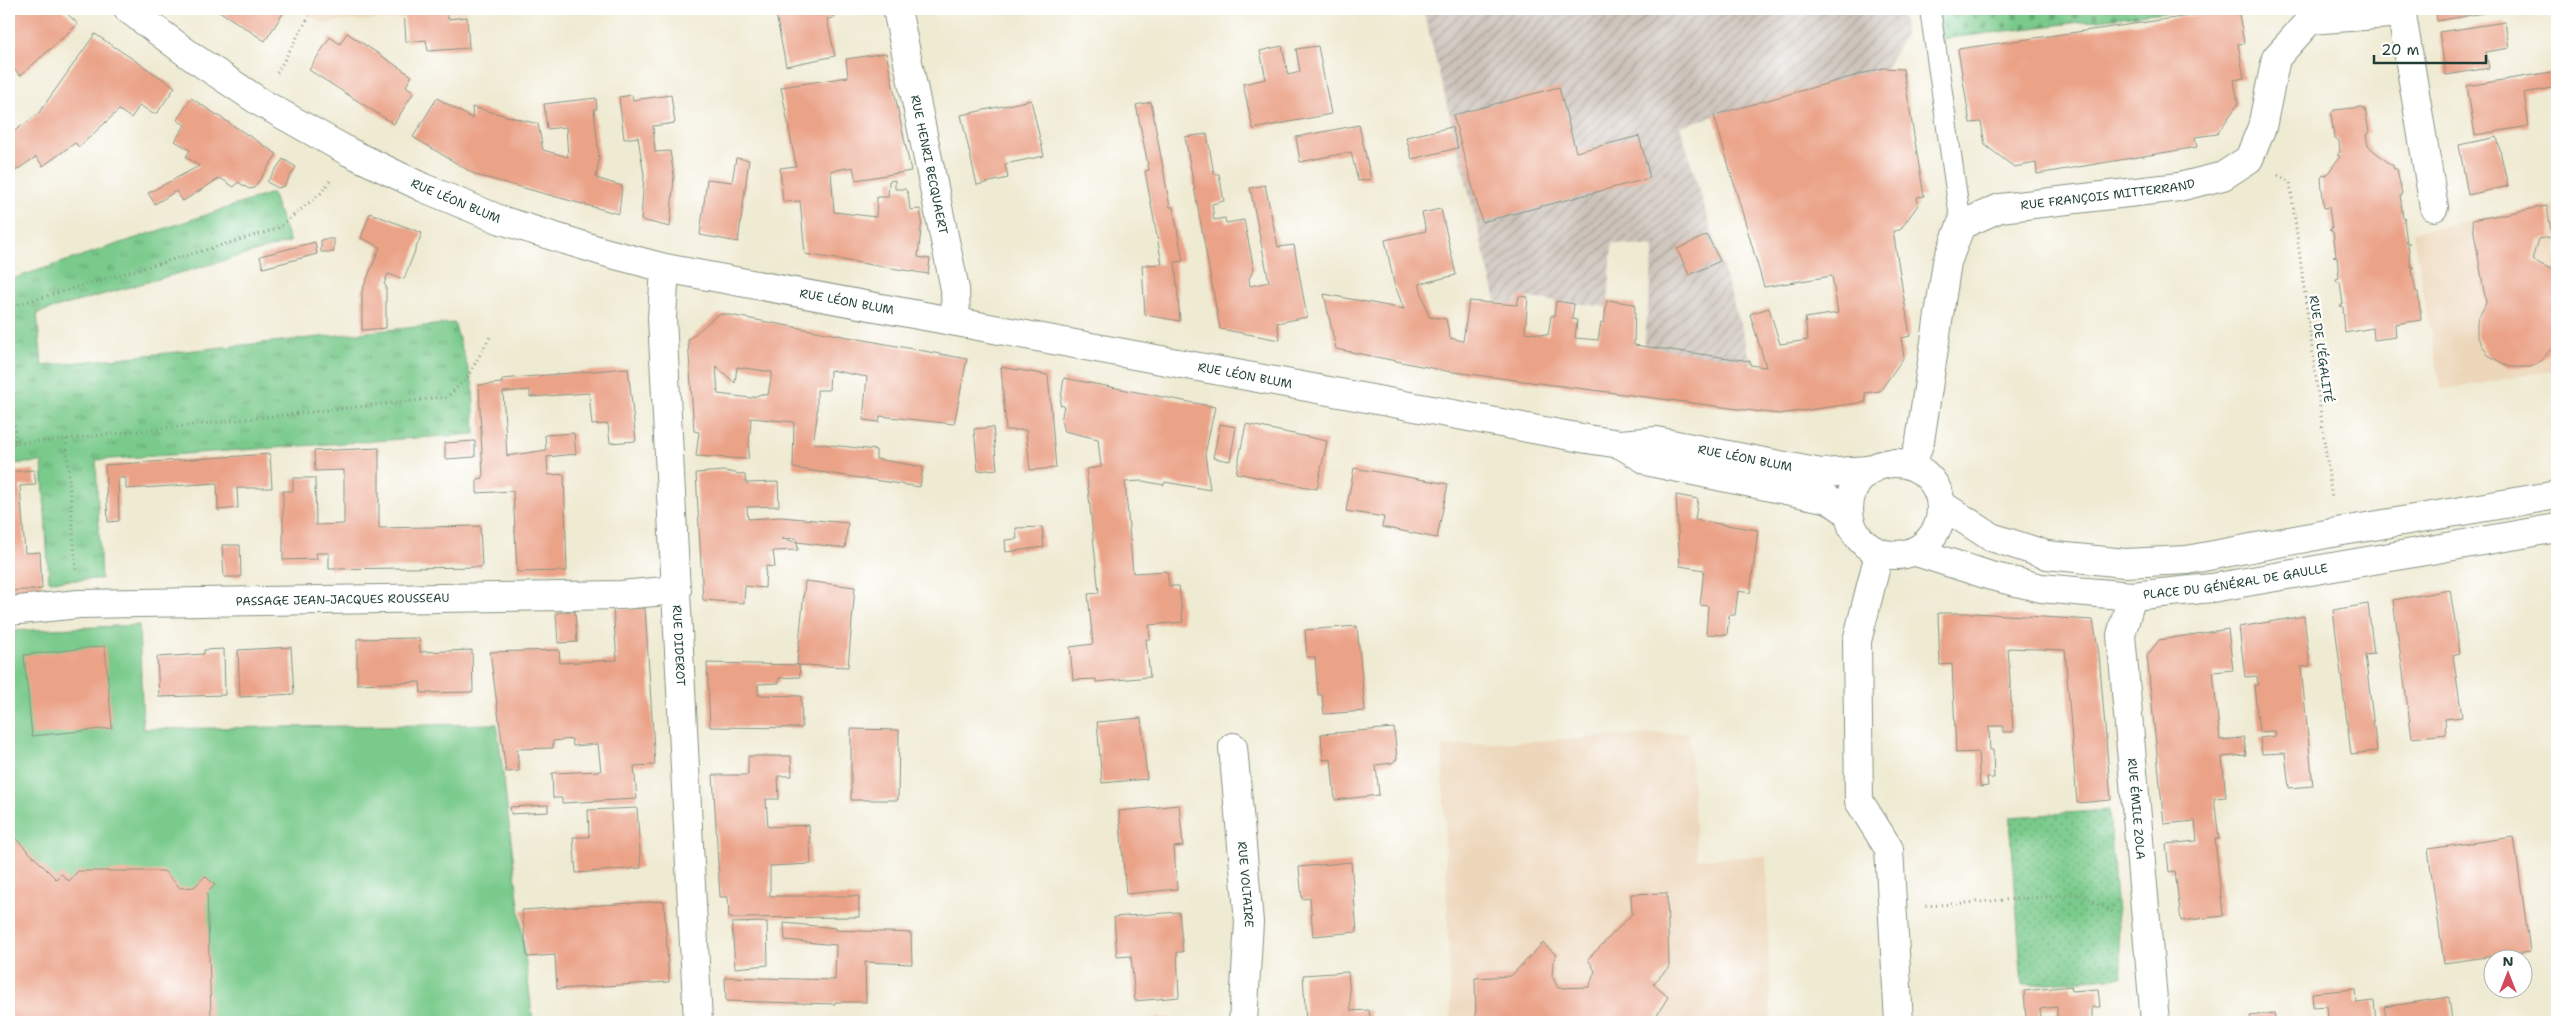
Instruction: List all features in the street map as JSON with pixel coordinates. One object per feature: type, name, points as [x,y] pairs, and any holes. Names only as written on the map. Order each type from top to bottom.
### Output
[{"type":"street","name":"RUE LÉON BLUM","points":[[128,9],[191,56],[260,102],[350,152],[424,188],[502,220],[665,268],[1620,444],[1656,441],[1821,473],[1869,470]]},
{"type":"street","name":"RUE HENRI BECQUAERT","points":[[897,9],[955,289],[956,321]]},
{"type":"street","points":[[2249,159],[2262,127],[2276,58],[2310,20],[2317,14],[2402,11],[2434,207]]},
{"type":"street","name":"RUE FRANÇOIS MITTERRAND","points":[[1961,225],[2000,208],[2179,187],[2223,176],[2249,159]]},
{"type":"street","points":[[1912,466],[1920,441],[1947,262],[1961,225]]},
{"type":"street","name":"RUE DIDEROT","points":[[665,268],[662,318],[698,1022]]},
{"type":"street","name":"RUE LÉON BLUM","points":[[1620,444],[1650,462],[1829,499],[1847,512]]},
{"type":"street","points":[[1898,463],[1912,466],[1927,475],[1937,488],[1942,505],[1940,524],[1930,540],[1916,552],[1898,556],[1879,554],[1863,544],[1852,529],[1847,512],[1850,495],[1857,481],[1869,470],[1883,464],[1898,463]]},
{"type":"street","points":[[1942,505],[1990,537],[2047,556],[2125,563],[2187,560],[2336,532],[2557,495]]},
{"type":"street","name":"PLACE DU GÉNÉRAL DE GAULLE","points":[[1916,552],[1991,576],[2041,588],[2132,596],[2212,588],[2557,528]]},
{"type":"street","points":[[1879,554],[1857,642],[1859,801],[1890,849],[1899,1022]]},
{"type":"street","name":"PASSAGE JEAN-JACQUES ROUSSEAU","points":[[9,611],[79,604],[611,595],[677,590]]},
{"type":"street","name":"RUE ÉMILE ZOLA","points":[[2132,596],[2121,635],[2154,1022]]},
{"type":"street","name":"RUE VOLTAIRE","points":[[1233,747],[1249,922],[1243,1022]]},
{"type":"lane","points":[[1930,9],[1961,225]]},
{"type":"path","points":[[260,102],[309,16]]},
{"type":"path","points":[[9,307],[276,229],[321,193],[350,152]]},
{"type":"path","name":"RUE DE L’ÉGALITÉ","points":[[2249,159],[2290,182],[2336,532]]},
{"type":"path","points":[[9,444],[446,397],[467,378],[491,335]]},
{"type":"path","points":[[9,380],[16,443]]},
{"type":"path","points":[[66,439],[79,604]]},
{"type":"path","points":[[1893,909],[2080,894],[2117,915],[2145,912]]},
{"type":"shaded area","points":[[299,9],[466,9],[467,17],[339,21],[325,25]]},
{"type":"shaded area","points":[[1423,9],[1902,9],[1905,35],[1885,68],[1680,126],[1751,361],[1747,410],[1659,398],[1665,349],[1644,346],[1654,247],[1612,243],[1608,307],[1519,297],[1518,306],[1496,301]]},
{"type":"shaded area","points":[[2557,205],[2557,370],[2441,390],[2413,232]]},
{"type":"shaded area","points":[[1689,732],[1697,859],[1766,856],[1771,1022],[1451,1022],[1442,746]]},
{"type":"green space","points":[[1937,9],[2188,9],[1941,39]]},
{"type":"green space","points":[[272,193],[290,242],[37,313],[42,366],[454,323],[473,385],[475,434],[96,460],[101,579],[49,581],[42,462],[9,464],[9,280]]},
{"type":"green space","points":[[139,625],[143,729],[497,724],[533,1022],[9,1022],[9,631]]},
{"type":"green space","points":[[2109,810],[2122,977],[2022,985],[2010,817]]},
{"type":"building","points":[[9,9],[62,9],[78,24],[20,76],[9,63]]},
{"type":"building","points":[[216,9],[286,9],[265,41]]},
{"type":"building","points":[[404,9],[447,9],[448,19],[467,17],[469,48],[428,51],[426,40],[406,42]]},
{"type":"building","points":[[775,9],[832,9],[833,18],[827,19],[835,56],[786,66]]},
{"type":"building","points":[[2238,9],[2244,43],[2238,44],[2244,78],[2234,80],[2238,104],[2217,134],[2195,137],[2197,147],[2037,174],[2036,163],[2014,167],[1985,145],[1981,122],[1970,123],[1958,49]]},
{"type":"building","points":[[2435,9],[2501,9],[2501,10],[2437,21]]},
{"type":"building","points":[[2505,22],[2509,48],[2486,52],[2489,68],[2446,75],[2439,32]]},
{"type":"building","points":[[347,33],[412,76],[406,86],[414,92],[394,124],[309,70],[330,37],[340,44]]},
{"type":"building","points":[[95,34],[175,87],[158,112],[153,114],[140,105],[131,118],[119,110],[79,147],[75,143],[43,166],[36,157],[9,175],[9,135],[38,114]]},
{"type":"building","points":[[1282,46],[1288,75],[1300,72],[1296,49],[1318,46],[1331,114],[1253,129],[1243,84],[1266,79],[1260,51]]},
{"type":"building","points":[[886,53],[911,171],[856,180],[853,167],[831,171],[834,212],[876,217],[877,197],[888,197],[889,181],[895,180],[895,189],[905,189],[908,193],[910,210],[920,209],[922,220],[918,257],[930,259],[928,274],[805,254],[800,201],[783,202],[780,168],[796,166],[781,87],[848,77],[846,59]]},
{"type":"building","points":[[1883,68],[1903,69],[1924,196],[1917,197],[1918,205],[1900,230],[1893,231],[1910,336],[1901,338],[1904,357],[1880,391],[1865,393],[1866,402],[1779,414],[1446,371],[1336,349],[1324,294],[1404,309],[1394,283],[1385,240],[1426,231],[1422,213],[1441,209],[1456,275],[1419,284],[1429,317],[1446,319],[1450,338],[1463,341],[1469,301],[1517,305],[1519,296],[1528,297],[1525,332],[1548,335],[1556,301],[1574,304],[1572,319],[1577,320],[1575,338],[1598,340],[1601,322],[1604,323],[1607,300],[1635,304],[1634,345],[1750,361],[1750,365],[1766,367],[1750,314],[1769,308],[1780,344],[1808,340],[1805,318],[1838,313],[1832,276],[1764,287],[1714,115]]},
{"type":"building","points":[[2557,71],[2557,87],[2524,93],[2529,126],[2475,135],[2467,86]]},
{"type":"building","points":[[1559,87],[1576,152],[1639,136],[1650,178],[1482,222],[1453,115]]},
{"type":"building","points":[[632,95],[633,100],[671,95],[675,123],[653,126],[655,152],[670,151],[674,176],[670,227],[641,220],[644,175],[638,137],[624,139],[619,97]]},
{"type":"building","points":[[191,98],[277,154],[254,188],[249,189],[238,182],[234,187],[220,178],[183,201],[176,191],[155,204],[148,193],[199,166],[186,157],[190,150],[175,141],[185,125],[177,120]]},
{"type":"building","points":[[437,98],[473,119],[472,107],[538,124],[543,150],[568,157],[566,127],[547,129],[544,104],[596,98],[597,109],[594,109],[599,159],[596,178],[622,186],[619,214],[476,175],[413,137]]},
{"type":"building","points":[[1031,100],[1044,156],[1005,164],[1008,178],[977,185],[961,115]]},
{"type":"building","points":[[1151,102],[1170,207],[1173,207],[1183,261],[1175,262],[1180,321],[1145,315],[1142,265],[1162,264],[1145,171],[1149,170],[1136,105]]},
{"type":"building","points":[[2362,107],[2365,109],[2369,132],[2366,135],[2368,146],[2392,164],[2394,169],[2397,169],[2402,194],[2400,195],[2403,218],[2406,219],[2404,220],[2407,243],[2410,243],[2408,245],[2411,267],[2414,267],[2412,270],[2416,292],[2418,292],[2421,320],[2395,324],[2396,337],[2374,340],[2373,328],[2345,333],[2343,307],[2340,306],[2343,304],[2340,282],[2337,282],[2336,279],[2339,278],[2337,257],[2333,256],[2336,255],[2333,232],[2329,230],[2332,229],[2329,207],[2324,208],[2321,178],[2323,175],[2326,176],[2340,156],[2337,155],[2340,152],[2339,141],[2334,137],[2331,114],[2334,110]]},
{"type":"building","points":[[1359,125],[1371,179],[1358,181],[1351,152],[1300,162],[1296,137]]},
{"type":"building","points":[[1452,127],[1458,148],[1412,159],[1406,137]]},
{"type":"building","points":[[1207,134],[1214,174],[1219,174],[1224,201],[1212,204],[1214,220],[1225,218],[1226,223],[1244,220],[1254,269],[1249,279],[1250,286],[1269,282],[1250,188],[1265,185],[1278,247],[1294,245],[1307,317],[1277,323],[1280,340],[1220,329],[1185,137]]},
{"type":"building","points":[[2497,137],[2508,186],[2468,195],[2459,145]]},
{"type":"building","points":[[736,158],[749,160],[738,242],[700,235],[707,179],[732,182]]},
{"type":"building","points":[[283,159],[296,167],[284,186],[278,188],[267,182]]},
{"type":"building","points":[[2547,206],[2552,237],[2538,239],[2532,260],[2557,272],[2557,348],[2550,350],[2542,360],[2531,367],[2509,367],[2488,355],[2477,336],[2477,321],[2486,303],[2472,220]]},
{"type":"building","points":[[370,213],[422,233],[404,279],[388,274],[384,284],[386,286],[386,328],[362,330],[362,291],[380,247],[361,238]]},
{"type":"building","points":[[1707,235],[1720,261],[1689,275],[1677,249]]},
{"type":"building","points":[[334,239],[334,252],[321,252],[321,240]]},
{"type":"building","points":[[315,242],[317,254],[263,268],[260,256]]},
{"type":"building","points":[[724,314],[967,359],[954,424],[880,416],[879,422],[863,420],[867,377],[830,370],[829,390],[817,390],[817,418],[813,443],[876,450],[876,459],[923,467],[920,487],[793,468],[794,422],[751,418],[748,459],[696,456],[699,432],[694,431],[688,340],[717,315]],"holes":[[[716,366],[735,383],[737,367],[772,372],[768,395],[761,394],[751,398],[718,394]]]},
{"type":"building","points":[[1001,367],[1048,375],[1056,468],[1030,470],[1026,430],[1006,430]]},
{"type":"building","points":[[628,368],[636,441],[610,443],[608,424],[592,425],[589,393],[530,397],[530,390],[503,392],[507,456],[546,450],[545,435],[574,433],[576,454],[547,457],[548,475],[564,474],[567,571],[517,572],[513,491],[477,493],[477,479],[483,478],[479,385],[502,383],[502,379]]},
{"type":"building","points":[[1064,378],[1215,407],[1205,454],[1210,490],[1165,482],[1164,485],[1142,481],[1125,482],[1133,573],[1167,571],[1169,586],[1179,586],[1183,622],[1149,625],[1150,639],[1146,639],[1150,677],[1096,682],[1096,679],[1073,680],[1070,647],[1093,644],[1088,594],[1099,593],[1086,469],[1101,467],[1098,439],[1064,431],[1061,421],[1064,406],[1060,405]]},
{"type":"building","points":[[1220,424],[1236,427],[1230,461],[1213,458]]},
{"type":"building","points":[[1246,424],[1327,441],[1317,489],[1236,473]]},
{"type":"building","points":[[993,427],[997,469],[978,471],[974,429]]},
{"type":"building","points":[[475,441],[475,457],[445,459],[445,443]]},
{"type":"building","points":[[379,448],[379,528],[480,526],[482,567],[329,569],[329,553],[316,553],[317,559],[283,560],[283,491],[293,491],[293,478],[315,478],[316,525],[344,524],[344,470],[315,471],[314,451]]},
{"type":"building","points":[[270,454],[272,488],[237,488],[238,508],[218,510],[217,483],[126,489],[126,478],[118,478],[119,521],[108,522],[105,465]]},
{"type":"building","points":[[1354,468],[1448,484],[1437,538],[1382,527],[1384,517],[1346,511]]},
{"type":"building","points":[[34,470],[36,485],[20,486],[25,553],[40,552],[42,589],[9,591],[9,472]]},
{"type":"building","points":[[725,471],[745,475],[746,483],[778,482],[779,506],[747,507],[748,519],[781,517],[848,523],[845,548],[797,542],[798,550],[773,551],[775,567],[766,566],[765,588],[745,586],[744,603],[703,600],[696,473]],"holes":[[[796,538],[797,542],[782,539]]]},
{"type":"building","points":[[1676,495],[1698,499],[1695,520],[1758,530],[1750,593],[1738,591],[1735,615],[1729,615],[1727,635],[1706,634],[1708,606],[1700,605],[1704,570],[1680,566]]},
{"type":"building","points":[[1042,527],[1044,547],[1006,552],[1005,540],[1017,539],[1016,528]]},
{"type":"building","points":[[222,545],[240,545],[241,577],[224,577]]},
{"type":"building","points":[[2557,571],[2557,584],[2556,584],[2554,572]]},
{"type":"building","points":[[805,581],[855,587],[848,667],[797,665]]},
{"type":"building","points":[[2450,590],[2460,653],[2453,655],[2462,717],[2445,719],[2446,734],[2412,738],[2393,600]]},
{"type":"building","points":[[2368,604],[2374,654],[2365,655],[2377,751],[2351,754],[2333,610]]},
{"type":"building","points":[[645,608],[655,765],[634,766],[637,799],[562,803],[562,798],[553,798],[552,773],[601,771],[598,744],[573,746],[572,739],[553,741],[553,748],[517,749],[519,771],[506,772],[490,652],[559,650],[560,663],[617,660],[613,609]]},
{"type":"building","points":[[575,611],[577,642],[558,643],[556,613]]},
{"type":"building","points":[[1938,613],[1973,613],[2093,620],[2099,654],[2111,800],[2077,803],[2065,650],[2008,648],[2013,732],[2003,732],[2003,726],[1989,726],[1990,750],[1993,750],[1994,778],[1987,778],[1988,786],[1980,787],[1978,752],[1956,753],[1952,664],[1940,665]]},
{"type":"building","points":[[2304,616],[2310,666],[2301,667],[2313,786],[2289,788],[2285,753],[2262,754],[2260,738],[2276,736],[2275,731],[2259,732],[2254,685],[2258,685],[2257,676],[2245,677],[2239,627]]},
{"type":"building","points":[[1357,626],[1365,711],[1324,714],[1322,695],[1318,695],[1315,657],[1307,657],[1305,630]]},
{"type":"building","points":[[2228,629],[2233,670],[2213,672],[2220,740],[2244,738],[2246,755],[2222,757],[2226,797],[2214,798],[2219,839],[2215,839],[2223,916],[2181,921],[2175,871],[2169,872],[2166,844],[2197,841],[2195,821],[2164,824],[2147,655],[2159,640]]},
{"type":"building","points":[[419,638],[420,652],[472,650],[473,692],[421,693],[420,682],[357,684],[357,639]]},
{"type":"building","points":[[105,646],[112,728],[32,736],[24,655]]},
{"type":"building","points":[[291,647],[294,694],[240,697],[238,650]]},
{"type":"building","points":[[224,649],[225,695],[159,697],[157,657],[204,654],[204,650]]},
{"type":"building","points":[[707,663],[799,665],[800,677],[779,678],[779,683],[758,684],[758,695],[801,696],[802,728],[710,727]]},
{"type":"building","points":[[1141,718],[1147,779],[1102,783],[1097,722]]},
{"type":"building","points":[[1394,728],[1397,759],[1392,763],[1376,765],[1379,795],[1335,800],[1331,759],[1323,760],[1321,734]]},
{"type":"building","points":[[851,729],[899,730],[898,800],[851,800]]},
{"type":"building","points":[[748,756],[791,756],[792,776],[778,776],[779,799],[766,799],[768,827],[809,825],[811,864],[770,866],[770,896],[859,896],[859,917],[729,918],[728,897],[720,897],[713,775],[748,775]]},
{"type":"building","points":[[548,805],[548,812],[511,814],[510,807]]},
{"type":"building","points":[[1179,805],[1183,846],[1174,847],[1177,889],[1126,894],[1119,811]]},
{"type":"building","points":[[637,808],[641,868],[576,873],[573,837],[589,837],[588,810]]},
{"type":"building","points":[[9,832],[56,879],[61,874],[69,881],[78,871],[164,871],[180,888],[194,887],[205,876],[215,885],[207,893],[211,1015],[218,1022],[9,1022]]},
{"type":"building","points":[[2514,837],[2530,948],[2484,948],[2484,957],[2444,963],[2428,849]]},
{"type":"building","points":[[1351,862],[1357,932],[1313,936],[1310,898],[1302,899],[1299,867]]},
{"type":"building","points":[[1667,893],[1669,967],[1653,984],[1668,997],[1655,1018],[1661,1022],[1476,1022],[1475,978],[1511,976],[1543,943],[1556,955],[1553,962],[1552,976],[1558,988],[1589,987],[1595,971],[1588,959],[1632,914],[1631,894]]},
{"type":"building","points":[[664,901],[669,982],[557,989],[555,955],[527,957],[522,910]]},
{"type":"building","points":[[1179,912],[1183,952],[1177,952],[1179,997],[1135,1001],[1131,956],[1117,957],[1114,917]]},
{"type":"building","points":[[767,922],[768,965],[735,968],[732,923]]},
{"type":"building","points":[[784,923],[836,928],[836,930],[911,933],[912,964],[865,962],[866,1002],[835,1002],[835,1004],[726,1001],[725,977],[835,980],[836,945],[785,940]]},
{"type":"building","points":[[1348,972],[1351,1011],[1369,1010],[1371,1022],[1306,1022],[1303,975]]},
{"type":"building","points":[[2071,986],[2072,991],[2098,989],[2100,1007],[2092,1007],[2092,1022],[2057,1022],[2057,1007],[2040,1009],[2041,1018],[2026,1019],[2024,991]]},
{"type":"building","points":[[2355,989],[2356,1003],[2374,1001],[2376,1022],[2328,1022],[2327,1006],[2313,1007],[2312,993]]},
{"type":"building","points":[[2449,997],[2452,1022],[2387,1022],[2384,1007]]},
{"type":"building","points":[[2274,1013],[2276,1022],[2251,1022],[2250,1016]]},
{"type":"building","points":[[1169,1018],[1169,1022],[1130,1022],[1130,1021]]},
{"type":"building","points":[[2314,1018],[2315,1022],[2289,1022],[2289,1021]]},
{"type":"building","points":[[762,1020],[763,1022],[732,1022],[732,1021]]}]
